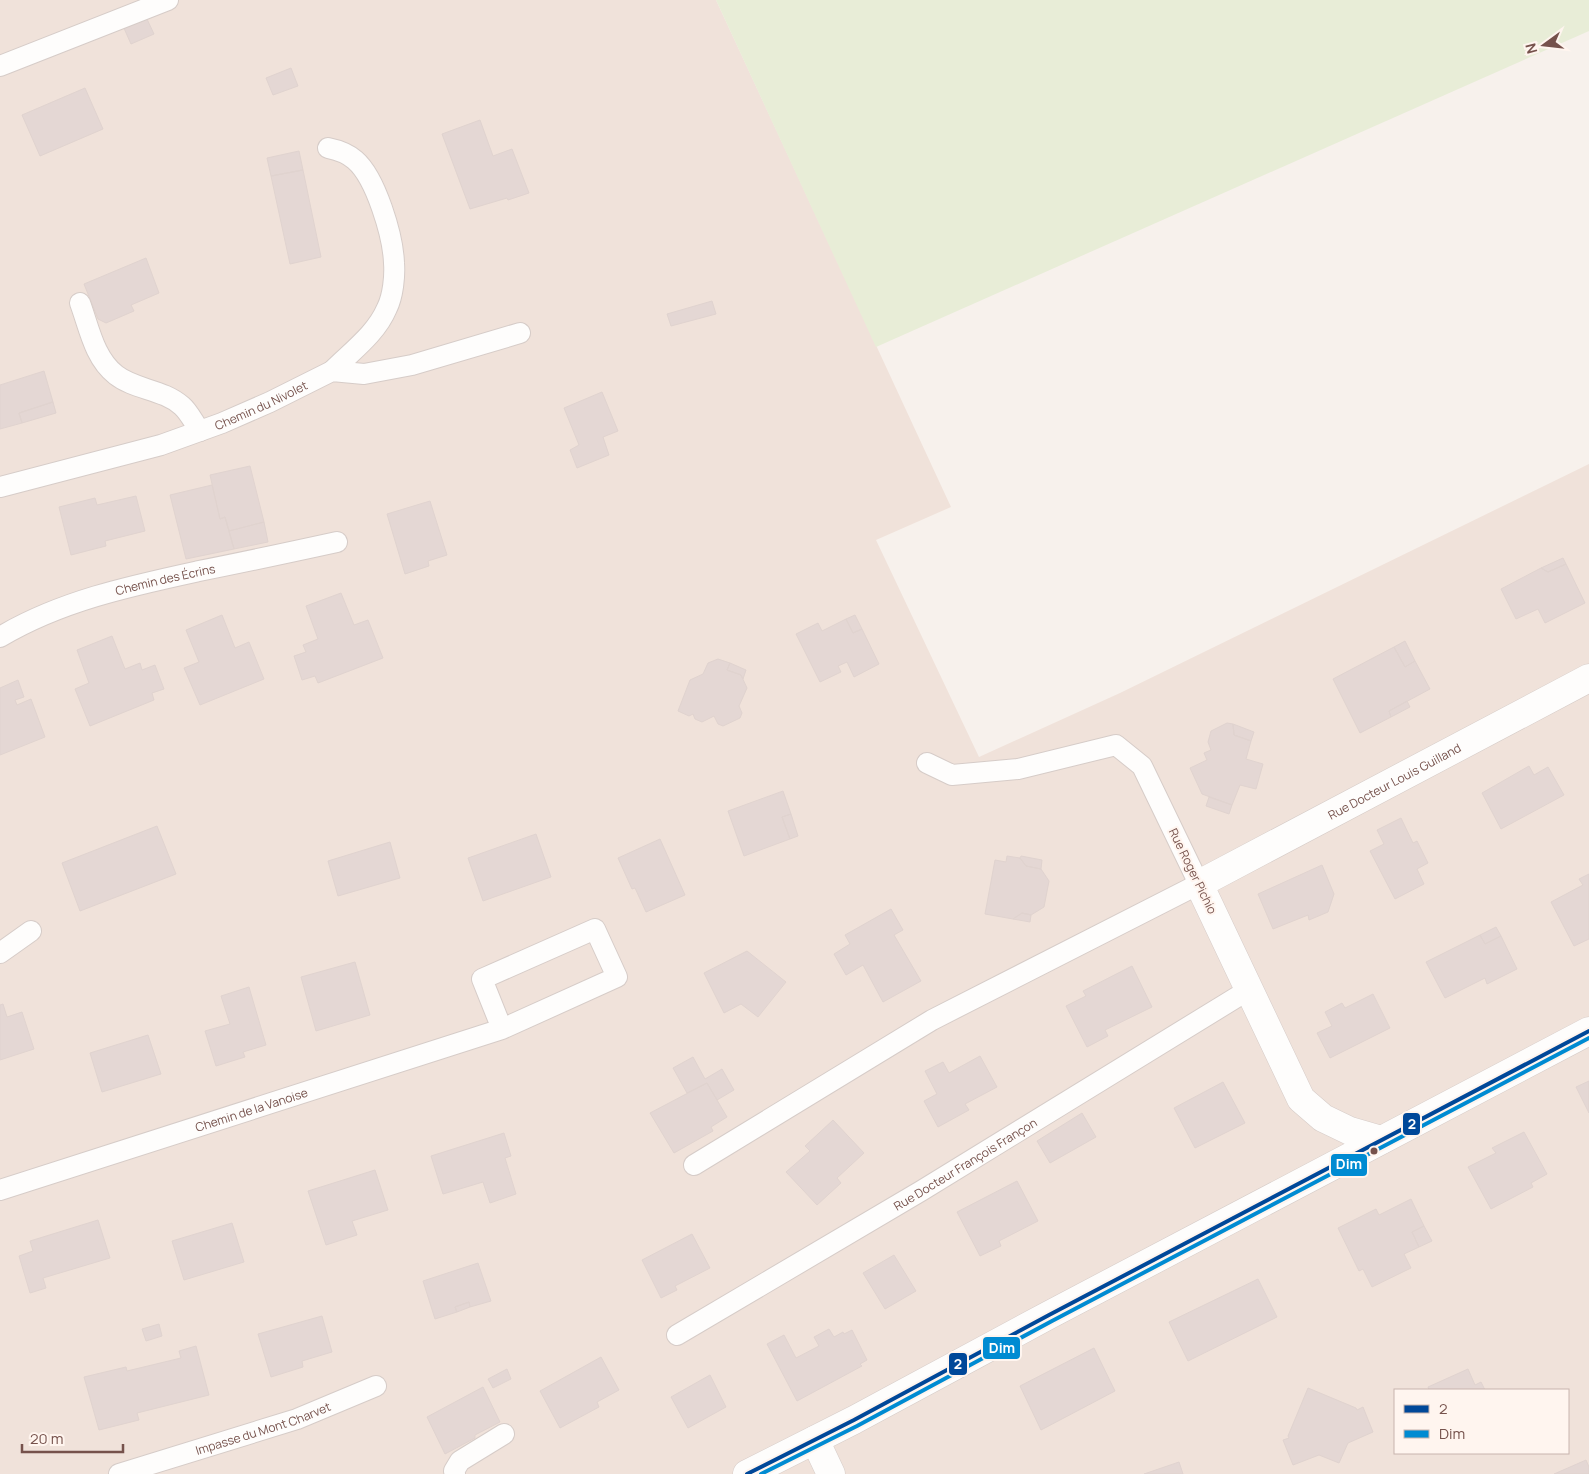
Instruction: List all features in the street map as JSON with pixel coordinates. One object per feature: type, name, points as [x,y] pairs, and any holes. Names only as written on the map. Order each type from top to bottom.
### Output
[{"type":"street","name":"Rue Docteur Louis Guilland","points":[[1199,884],[1589,678]]},
{"type":"street","name":"Rue Roger Pichio","points":[[1199,884],[1301,1098],[1324,1118],[1350,1131],[1382,1140]]},
{"type":"street","points":[[747,1474],[815,1440],[1589,1031]]},
{"type":"street","points":[[815,1440],[831,1474]]},
{"type":"lane","points":[[0,66],[168,0]]},
{"type":"lane","name":"Chemin du Nivolet","points":[[0,487],[161,445],[200,431],[270,402],[332,371],[366,340],[388,307],[395,263],[381,205],[370,178],[356,161],[340,150],[328,148]]},
{"type":"lane","points":[[80,303],[93,343],[101,357],[115,374],[130,383],[170,398],[183,406],[200,431]]},
{"type":"lane","points":[[332,371],[364,374],[412,365],[520,333]]},
{"type":"lane","name":"Chemin des Écrins","points":[[0,637],[24,623],[65,606],[148,582],[337,542]]},
{"type":"lane","name":"Rue Roger Pichio","points":[[927,763],[952,775],[1018,770],[1116,745],[1142,766],[1199,884]]},
{"type":"lane","points":[[694,1165],[932,1020],[1199,884]]},
{"type":"lane","name":"Chemin de la Vanoise","points":[[0,1190],[502,1029],[617,977],[595,929],[482,979],[502,1029]]},
{"type":"lane","points":[[0,953],[31,931]]},
{"type":"lane","name":"Rue Docteur François Françon","points":[[676,1335],[928,1186],[1250,990]]},
{"type":"lane","name":"Impasse du Mont Charvet","points":[[119,1474],[297,1419],[376,1386]]},
{"type":"lane","points":[[455,1474],[454,1471],[460,1461],[504,1434]]},
{"type":"shaded area","points":[[0,0],[716,0],[951,507],[876,540],[979,757],[1120,693],[1589,464],[1589,1474],[0,1474]]},
{"type":"green space","points":[[716,0],[1589,0],[1589,31],[876,347]]},
{"type":"building","points":[[146,17],[154,34],[131,44],[123,26]]},
{"type":"building","points":[[291,68],[298,86],[273,95],[266,78]]},
{"type":"building","points":[[85,88],[103,129],[40,156],[22,115]]},
{"type":"building","points":[[480,120],[493,156],[512,149],[529,193],[470,209],[442,134]]},
{"type":"building","points":[[299,151],[303,170],[271,176],[267,158]]},
{"type":"building","points":[[303,170],[321,257],[290,264],[271,176]]},
{"type":"building","points":[[146,258],[159,293],[131,305],[134,311],[106,323],[98,319],[84,284]]},
{"type":"building","points":[[712,301],[716,314],[671,326],[667,314]]},
{"type":"building","points":[[44,371],[53,402],[19,413],[22,423],[0,429],[0,385]]},
{"type":"building","points":[[602,392],[618,431],[603,437],[609,455],[577,468],[570,450],[579,445],[564,408]]},
{"type":"building","points":[[53,402],[56,413],[22,423],[19,413]]},
{"type":"building","points":[[250,466],[264,522],[229,531],[225,517],[220,519],[210,475]]},
{"type":"building","points":[[212,485],[220,519],[225,517],[234,549],[186,559],[170,495]]},
{"type":"building","points":[[136,496],[145,531],[105,541],[106,546],[71,555],[59,507],[95,498],[97,505]]},
{"type":"building","points":[[430,501],[447,555],[428,561],[429,566],[405,574],[387,514]]},
{"type":"building","points":[[264,522],[268,542],[234,549],[229,531]]},
{"type":"building","points":[[1563,558],[1566,564],[1548,572],[1541,568]]},
{"type":"building","points":[[1566,564],[1585,603],[1545,623],[1538,609],[1516,619],[1501,589],[1541,568],[1548,572]]},
{"type":"building","points":[[341,593],[354,625],[368,620],[383,658],[318,683],[315,676],[302,680],[294,656],[306,652],[303,645],[318,639],[306,606]]},
{"type":"building","points":[[222,615],[235,648],[249,642],[264,679],[200,705],[184,668],[199,662],[186,630]]},
{"type":"building","points":[[855,615],[862,629],[853,633],[846,619]]},
{"type":"building","points":[[846,619],[853,633],[862,629],[879,664],[854,677],[847,662],[838,666],[841,672],[820,682],[796,634],[818,623],[822,631]]},
{"type":"building","points":[[112,636],[125,669],[140,663],[142,670],[155,665],[164,689],[152,693],[154,700],[90,726],[75,689],[89,683],[77,650]]},
{"type":"building","points":[[1405,641],[1415,661],[1405,667],[1394,647]]},
{"type":"building","points":[[1394,647],[1405,667],[1415,661],[1430,689],[1389,711],[1391,717],[1360,733],[1333,679]]},
{"type":"building","points":[[718,659],[730,663],[727,670],[741,675],[747,688],[739,706],[742,713],[740,718],[723,726],[718,724],[714,716],[702,722],[695,719],[693,714],[689,716],[678,711],[690,680],[703,674],[708,663]]},
{"type":"building","points":[[730,663],[746,670],[743,679],[741,675],[727,670]]},
{"type":"building","points":[[18,680],[24,697],[15,700],[17,705],[31,699],[45,737],[0,755],[0,688]]},
{"type":"building","points":[[1407,701],[1410,707],[1391,717],[1389,711]]},
{"type":"building","points":[[1227,723],[1233,724],[1234,735],[1251,741],[1246,759],[1263,764],[1256,789],[1240,785],[1232,805],[1202,794],[1190,768],[1207,760],[1204,753],[1211,750],[1208,742],[1211,731]]},
{"type":"building","points":[[1233,724],[1254,732],[1251,741],[1234,735]]},
{"type":"building","points":[[1529,766],[1534,775],[1548,767],[1564,795],[1501,829],[1482,793]]},
{"type":"building","points":[[783,791],[791,814],[782,817],[790,839],[744,856],[728,811]]},
{"type":"building","points":[[1209,797],[1232,805],[1229,814],[1206,806]]},
{"type":"building","points":[[791,814],[798,836],[790,839],[782,817]]},
{"type":"building","points":[[1401,818],[1413,843],[1417,841],[1428,863],[1417,869],[1424,884],[1395,899],[1370,851],[1384,844],[1377,830]]},
{"type":"building","points":[[157,826],[176,874],[80,911],[62,863]]},
{"type":"building","points":[[536,834],[551,877],[483,901],[468,858]]},
{"type":"building","points":[[660,839],[685,895],[646,912],[635,888],[632,889],[618,858]]},
{"type":"building","points":[[390,842],[400,878],[338,896],[328,861]]},
{"type":"building","points":[[1007,856],[1020,858],[1026,866],[1041,869],[1049,881],[1044,907],[1031,915],[1022,913],[1013,919],[985,914],[995,860],[1006,862]]},
{"type":"building","points":[[1021,856],[1042,860],[1041,869],[1026,866],[1020,858]]},
{"type":"building","points":[[1322,865],[1334,894],[1328,912],[1309,920],[1308,915],[1273,929],[1258,894]]},
{"type":"building","points":[[1589,874],[1589,939],[1574,946],[1551,902],[1583,885],[1579,879]]},
{"type":"building","points":[[891,909],[903,930],[894,935],[921,981],[883,1002],[863,965],[846,975],[834,954],[850,944],[845,935]]},
{"type":"building","points":[[1022,913],[1031,915],[1030,922],[1013,919]]},
{"type":"building","points":[[1496,927],[1501,936],[1485,944],[1480,935]]},
{"type":"building","points":[[1480,935],[1485,944],[1501,936],[1517,969],[1487,984],[1485,978],[1445,998],[1426,962]]},
{"type":"building","points":[[747,951],[786,982],[758,1017],[741,1004],[724,1013],[704,973]]},
{"type":"building","points":[[355,962],[370,1015],[316,1031],[301,977]]},
{"type":"building","points":[[1132,966],[1152,1007],[1105,1030],[1108,1036],[1087,1047],[1066,1006],[1086,996],[1083,991]]},
{"type":"building","points":[[249,987],[266,1045],[243,1052],[245,1057],[216,1066],[205,1031],[230,1024],[221,996]]},
{"type":"building","points":[[1373,994],[1390,1028],[1330,1058],[1317,1033],[1332,1026],[1325,1012],[1342,1003],[1345,1008]]},
{"type":"building","points":[[3,1004],[7,1017],[22,1012],[34,1049],[0,1060],[0,1005]]},
{"type":"building","points":[[148,1035],[161,1074],[102,1092],[90,1053]]},
{"type":"building","points":[[980,1056],[997,1087],[965,1104],[969,1110],[938,1127],[924,1101],[937,1094],[925,1071],[943,1062],[949,1073]]},
{"type":"building","points":[[693,1057],[705,1079],[722,1069],[734,1090],[717,1100],[707,1083],[687,1093],[673,1068]]},
{"type":"building","points":[[1589,1081],[1589,1113],[1576,1087]]},
{"type":"building","points":[[1223,1082],[1245,1123],[1195,1148],[1174,1108]]},
{"type":"building","points":[[707,1083],[727,1117],[711,1127],[713,1131],[674,1153],[650,1113]]},
{"type":"building","points":[[1082,1113],[1096,1137],[1050,1163],[1037,1141]]},
{"type":"building","points":[[833,1120],[864,1153],[837,1178],[841,1183],[817,1205],[786,1172],[810,1151],[805,1146]]},
{"type":"building","points":[[1524,1132],[1547,1174],[1531,1183],[1533,1187],[1491,1209],[1468,1167],[1496,1153],[1492,1148]]},
{"type":"building","points":[[504,1133],[511,1156],[505,1158],[516,1194],[490,1203],[483,1182],[443,1194],[431,1156]]},
{"type":"building","points":[[375,1170],[388,1210],[352,1221],[357,1235],[326,1245],[308,1191]]},
{"type":"building","points":[[1017,1181],[1038,1221],[999,1241],[1001,1246],[980,1256],[957,1212]]},
{"type":"building","points":[[1411,1199],[1424,1226],[1412,1232],[1419,1247],[1404,1254],[1411,1268],[1372,1287],[1363,1269],[1359,1271],[1338,1228],[1376,1209],[1379,1215]]},
{"type":"building","points":[[98,1220],[110,1258],[43,1278],[46,1288],[30,1293],[19,1256],[33,1251],[30,1241]]},
{"type":"building","points":[[232,1223],[244,1262],[184,1280],[172,1241]]},
{"type":"building","points":[[1424,1226],[1432,1241],[1419,1247],[1412,1232]]},
{"type":"building","points":[[692,1234],[710,1268],[675,1286],[677,1290],[661,1298],[642,1260]]},
{"type":"building","points":[[894,1255],[916,1291],[885,1309],[863,1273]]},
{"type":"building","points":[[478,1263],[491,1301],[470,1307],[469,1302],[455,1307],[457,1312],[435,1319],[423,1281]]},
{"type":"building","points":[[1258,1279],[1277,1317],[1188,1361],[1169,1322]]},
{"type":"building","points":[[469,1302],[470,1307],[457,1312],[455,1307]]},
{"type":"building","points":[[322,1316],[332,1352],[302,1361],[303,1367],[271,1377],[258,1334]]},
{"type":"building","points":[[159,1324],[162,1336],[146,1341],[142,1329]]},
{"type":"building","points":[[829,1329],[834,1337],[852,1330],[867,1360],[860,1364],[862,1366],[797,1401],[767,1344],[784,1335],[796,1358],[819,1346],[814,1337]]},
{"type":"building","points":[[196,1346],[209,1395],[137,1413],[139,1420],[99,1430],[84,1377],[126,1367],[127,1371],[181,1358],[179,1351]]},
{"type":"building","points":[[1094,1348],[1115,1391],[1041,1430],[1020,1386]]},
{"type":"building","points":[[601,1357],[619,1390],[597,1402],[599,1407],[560,1428],[540,1391]]},
{"type":"building","points":[[507,1369],[511,1379],[493,1388],[488,1379]]},
{"type":"building","points":[[1468,1369],[1475,1385],[1481,1382],[1484,1389],[1429,1389],[1428,1387]]},
{"type":"building","points":[[710,1375],[726,1407],[688,1428],[671,1397]]},
{"type":"building","points":[[483,1387],[500,1422],[445,1454],[427,1417]]},
{"type":"building","points":[[1308,1388],[1357,1410],[1363,1407],[1373,1432],[1348,1443],[1339,1463],[1319,1455],[1293,1465],[1283,1440],[1289,1438],[1288,1436]]},
{"type":"building","points":[[1586,1460],[1589,1474],[1554,1474]]},
{"type":"building","points":[[1179,1462],[1183,1474],[1144,1474]]},
{"type":"transit line","name":"2","points":[[747,1474],[854,1420],[1049,1315],[1589,1031]]},
{"type":"transit line","name":"Dim","points":[[761,1474],[857,1426],[1589,1038]]}]
